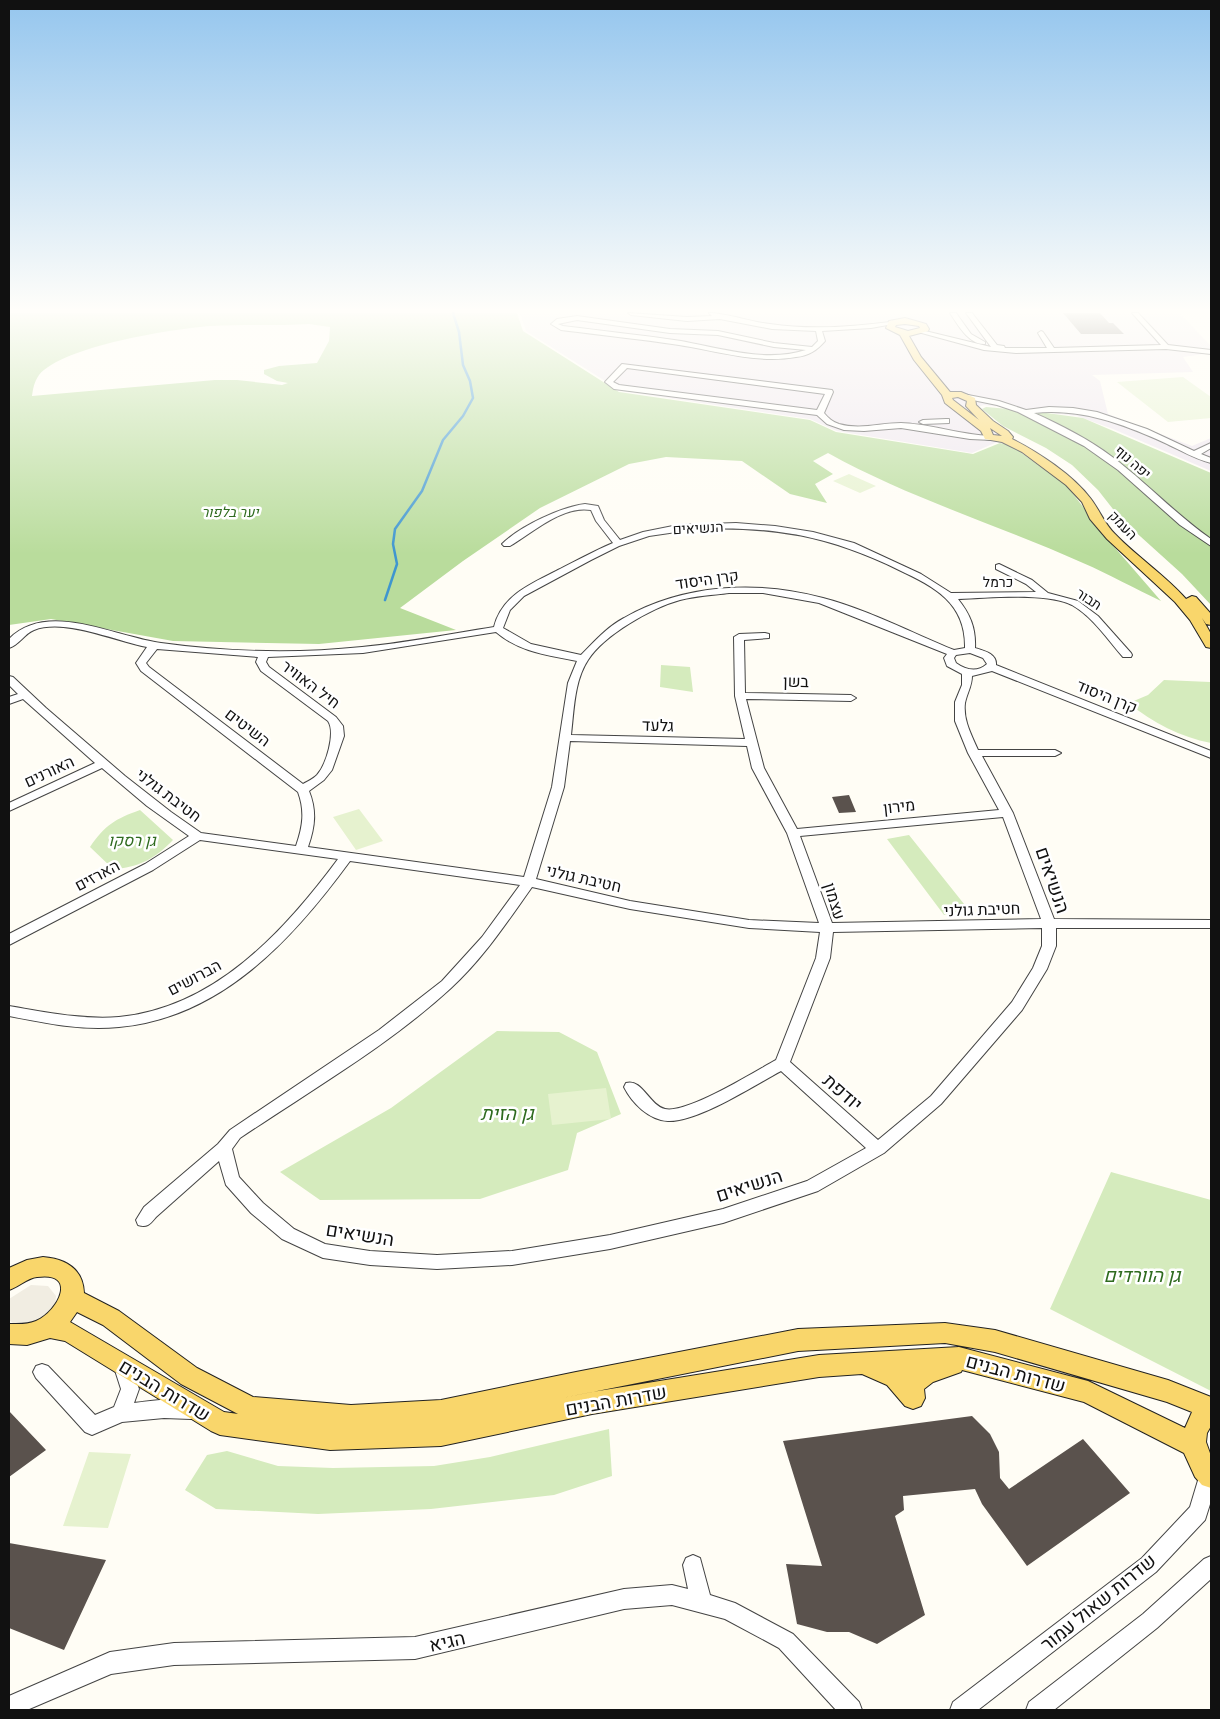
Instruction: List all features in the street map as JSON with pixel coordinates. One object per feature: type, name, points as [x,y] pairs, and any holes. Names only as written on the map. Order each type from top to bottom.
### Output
[{"type":"main road","points":[[946,393],[948,401],[956,405],[989,436]]},
{"type":"main road","name":"העמק","points":[[959,393],[966,398],[978,414],[1006,438],[1026,450],[1070,483],[1086,501],[1096,519],[1111,537],[1179,599],[1195,618],[1211,644]]},
{"type":"main road","points":[[948,396],[966,398]]},
{"type":"main road","name":"העמק","points":[[989,436],[1006,438],[1028,446],[1067,471],[1095,499],[1106,518],[1127,540],[1199,606],[1211,621]]},
{"type":"main road","points":[[9,1334],[22,1336],[36,1333],[49,1327],[60,1319],[68,1309],[74,1288],[71,1278],[55,1268],[44,1266],[13,1272]]},
{"type":"main road","name":"שדרות הבנים","points":[[72,1298],[111,1318],[189,1376],[251,1408],[261,1409],[350,1417],[441,1412],[576,1383],[798,1340],[945,1333],[995,1341],[1168,1391],[1211,1409]]},
{"type":"main road","name":"שדרות הבנים","points":[[49,1327],[70,1332],[220,1423],[330,1438],[441,1434],[592,1403],[819,1366],[959,1358],[1088,1392],[1194,1445]]},
{"type":"main road","points":[[854,1364],[886,1371],[903,1384],[913,1398],[912,1385],[925,1373],[969,1360]]},
{"type":"main road","points":[[1210,1475],[1199,1460],[1194,1445],[1195,1429],[1201,1417],[1211,1409]]},
{"type":"street","points":[[666,393],[820,413]]},
{"type":"street","points":[[820,413],[828,393]]},
{"type":"street","name":"יפה נוף","points":[[966,398],[1001,403],[1025,412],[1102,453],[1174,517],[1211,543]]},
{"type":"street","points":[[1025,412],[1042,408],[1059,408],[1108,417],[1211,461]]},
{"type":"street","points":[[820,413],[824,420],[839,426],[867,428],[905,426],[916,429],[923,425],[946,421]]},
{"type":"street","points":[[923,425],[958,437],[989,436]]},
{"type":"street","points":[[1194,454],[1211,445]]},
{"type":"street","points":[[507,544],[570,507],[588,505],[595,508],[600,521],[618,542]]},
{"type":"street","name":"הנשיאים","points":[[498,629],[500,618],[506,608],[518,596],[537,584],[618,542],[677,528],[747,526],[791,531],[832,539],[874,555],[929,580],[951,596],[964,613],[972,638],[970,650]]},
{"type":"street","name":"תבור","points":[[998,567],[1029,582],[1046,595],[1075,603],[1095,618],[1127,655]]},
{"type":"street","name":"קרן היסוד","points":[[224,1148],[236,1134],[384,1034],[447,984],[486,940],[529,882],[558,787],[573,683],[583,659],[608,634],[627,620],[649,608],[677,598],[728,590],[763,590],[821,600],[953,654]]},
{"type":"street","name":"כרמל","points":[[951,596],[1046,595]]},
{"type":"street","points":[[13,641],[33,627],[46,624],[68,626],[154,646],[199,651],[306,654],[363,650],[498,629],[511,640],[532,649],[583,659]]},
{"type":"street","name":"עצמון","points":[[765,636],[739,637],[740,696],[758,768],[793,833],[827,928],[823,958],[782,1064]]},
{"type":"street","name":"השיטים","points":[[154,646],[144,657],[141,664],[144,669],[303,790]]},
{"type":"street","points":[[970,650],[982,653],[990,658],[991,667],[984,671],[967,672],[951,664],[950,658],[953,654],[970,650]]},
{"type":"street","name":"חיל האוויר","points":[[264,654],[261,662],[265,670],[332,719],[337,726],[338,736],[326,770],[320,778],[303,790]]},
{"type":"street","name":"קרן היסוד","points":[[991,667],[1211,755]]},
{"type":"street","name":"הנשיאים","points":[[224,1148],[232,1180],[257,1208],[288,1234],[323,1251],[370,1258],[437,1262],[512,1258],[610,1242],[723,1216],[812,1186],[878,1149],[936,1100],[1017,1006],[1040,969],[1049,946],[1049,923],[1007,813],[974,753],[960,721],[960,702],[967,685],[967,672]]},
{"type":"street","name":"חטיבת גולני","points":[[9,679],[102,764],[173,820],[198,836],[529,882],[630,905],[749,924],[827,928],[1049,923],[1211,924]]},
{"type":"street","points":[[9,701],[24,694]]},
{"type":"street","name":"בשן","points":[[740,696],[851,698]]},
{"type":"street","name":"גלעד","points":[[565,738],[751,743]]},
{"type":"street","points":[[974,753],[1055,753]]},
{"type":"street","name":"האורנים","points":[[9,807],[102,764]]},
{"type":"street","points":[[300,851],[310,822],[310,805],[303,790]]},
{"type":"street","name":"מירון","points":[[793,833],[1007,813]]},
{"type":"street","name":"הארזים","points":[[9,940],[149,867],[198,836]]},
{"type":"street","name":"הברושים","points":[[9,1011],[65,1019],[118,1022],[147,1018],[184,1004],[219,986],[246,968],[276,943],[323,889],[346,857]]},
{"type":"street","points":[[631,1087],[644,1105],[667,1116],[694,1110],[782,1064]]},
{"type":"street","name":"יודפת","points":[[782,1064],[878,1149]]},
{"type":"street","points":[[144,1220],[150,1212],[224,1148]]},
{"type":"street","points":[[121,1413],[130,1390],[122,1364]]},
{"type":"street","points":[[42,1372],[92,1426],[121,1413],[164,1408],[198,1410]]},
{"type":"street","name":"שדרות שאול עמור","points":[[961,1710],[1149,1565],[1198,1512],[1210,1475]]},
{"type":"street","points":[[693,1565],[702,1603]]},
{"type":"street","points":[[1037,1710],[1150,1621],[1211,1566]]},
{"type":"street","name":"הגיא","points":[[9,1707],[110,1663],[174,1654],[415,1648],[624,1599],[672,1595],[728,1610],[786,1641],[851,1710]]},
{"type":"shaded area","points":[[636,393],[1103,393],[1108,414],[1192,446],[1211,438],[1211,471],[1113,429],[1077,416],[984,405],[977,407],[1004,439],[972,453],[837,431],[810,419]]},
{"type":"shaded area","points":[[31,1285],[48,1286],[56,1296],[55,1307],[39,1322],[13,1323],[9,1320],[9,1299]]},
{"type":"green space","name":"יער בלפור","points":[[9,393],[33,393],[32,396],[64,393],[627,393],[810,420],[836,432],[973,454],[1000,443],[1012,446],[1067,486],[1110,542],[1161,601],[1093,567],[922,498],[828,453],[813,461],[833,474],[815,484],[827,503],[790,494],[742,461],[666,457],[629,464],[540,508],[463,561],[400,608],[456,630],[319,644],[173,641],[51,619],[9,625]]},
{"type":"green space","points":[[1131,393],[1206,393],[1211,397],[1211,418],[1168,422]]},
{"type":"green space","points":[[986,407],[1083,418],[1211,473],[1211,605],[1182,574],[1120,518],[1098,490],[1072,465],[1046,448],[1003,426],[982,409]]},
{"type":"green space","points":[[849,474],[876,486],[860,493],[833,481]]},
{"type":"green space","points":[[661,665],[690,667],[693,692],[660,687]]},
{"type":"green space","points":[[1164,680],[1210,682],[1211,743],[1167,728],[1147,717],[1129,703],[1148,695]]},
{"type":"green space","points":[[359,809],[383,841],[356,850],[333,817]]},
{"type":"green space","name":"גן רסקו","points":[[140,810],[173,840],[146,861],[131,867],[113,869],[90,847],[111,824],[124,816]]},
{"type":"green space","points":[[909,835],[968,909],[944,915],[887,839]]},
{"type":"green space","name":"גן הזית","points":[[497,1031],[559,1032],[597,1052],[621,1114],[577,1133],[568,1170],[480,1199],[320,1200],[280,1172],[391,1108]]},
{"type":"green space","points":[[606,1088],[611,1119],[552,1125],[548,1094]]},
{"type":"green space","name":"גן הוורדים","points":[[1111,1172],[1211,1200],[1211,1391],[1050,1309]]},
{"type":"green space","points":[[609,1429],[612,1476],[554,1495],[431,1509],[318,1514],[216,1509],[185,1490],[207,1455],[227,1451],[278,1466],[333,1468],[434,1466],[490,1457]]},
{"type":"green space","points":[[89,1452],[131,1454],[108,1528],[63,1526]]},
{"type":"building","points":[[849,795],[856,812],[839,813],[832,797]]},
{"type":"building","points":[[9,1411],[46,1450],[9,1477]]},
{"type":"building","points":[[972,1416],[990,1434],[999,1452],[1000,1478],[1009,1489],[1083,1439],[1130,1493],[1027,1566],[982,1504],[975,1489],[903,1496],[904,1510],[895,1516],[925,1615],[877,1644],[849,1632],[827,1632],[797,1624],[786,1564],[822,1566],[783,1441]]},
{"type":"building","points":[[9,1543],[106,1560],[64,1650],[9,1628]]},
{"type":"waterway","points":[[385,600],[397,564],[393,544],[395,529],[422,491],[443,440],[463,416],[473,398],[472,393]]}]
